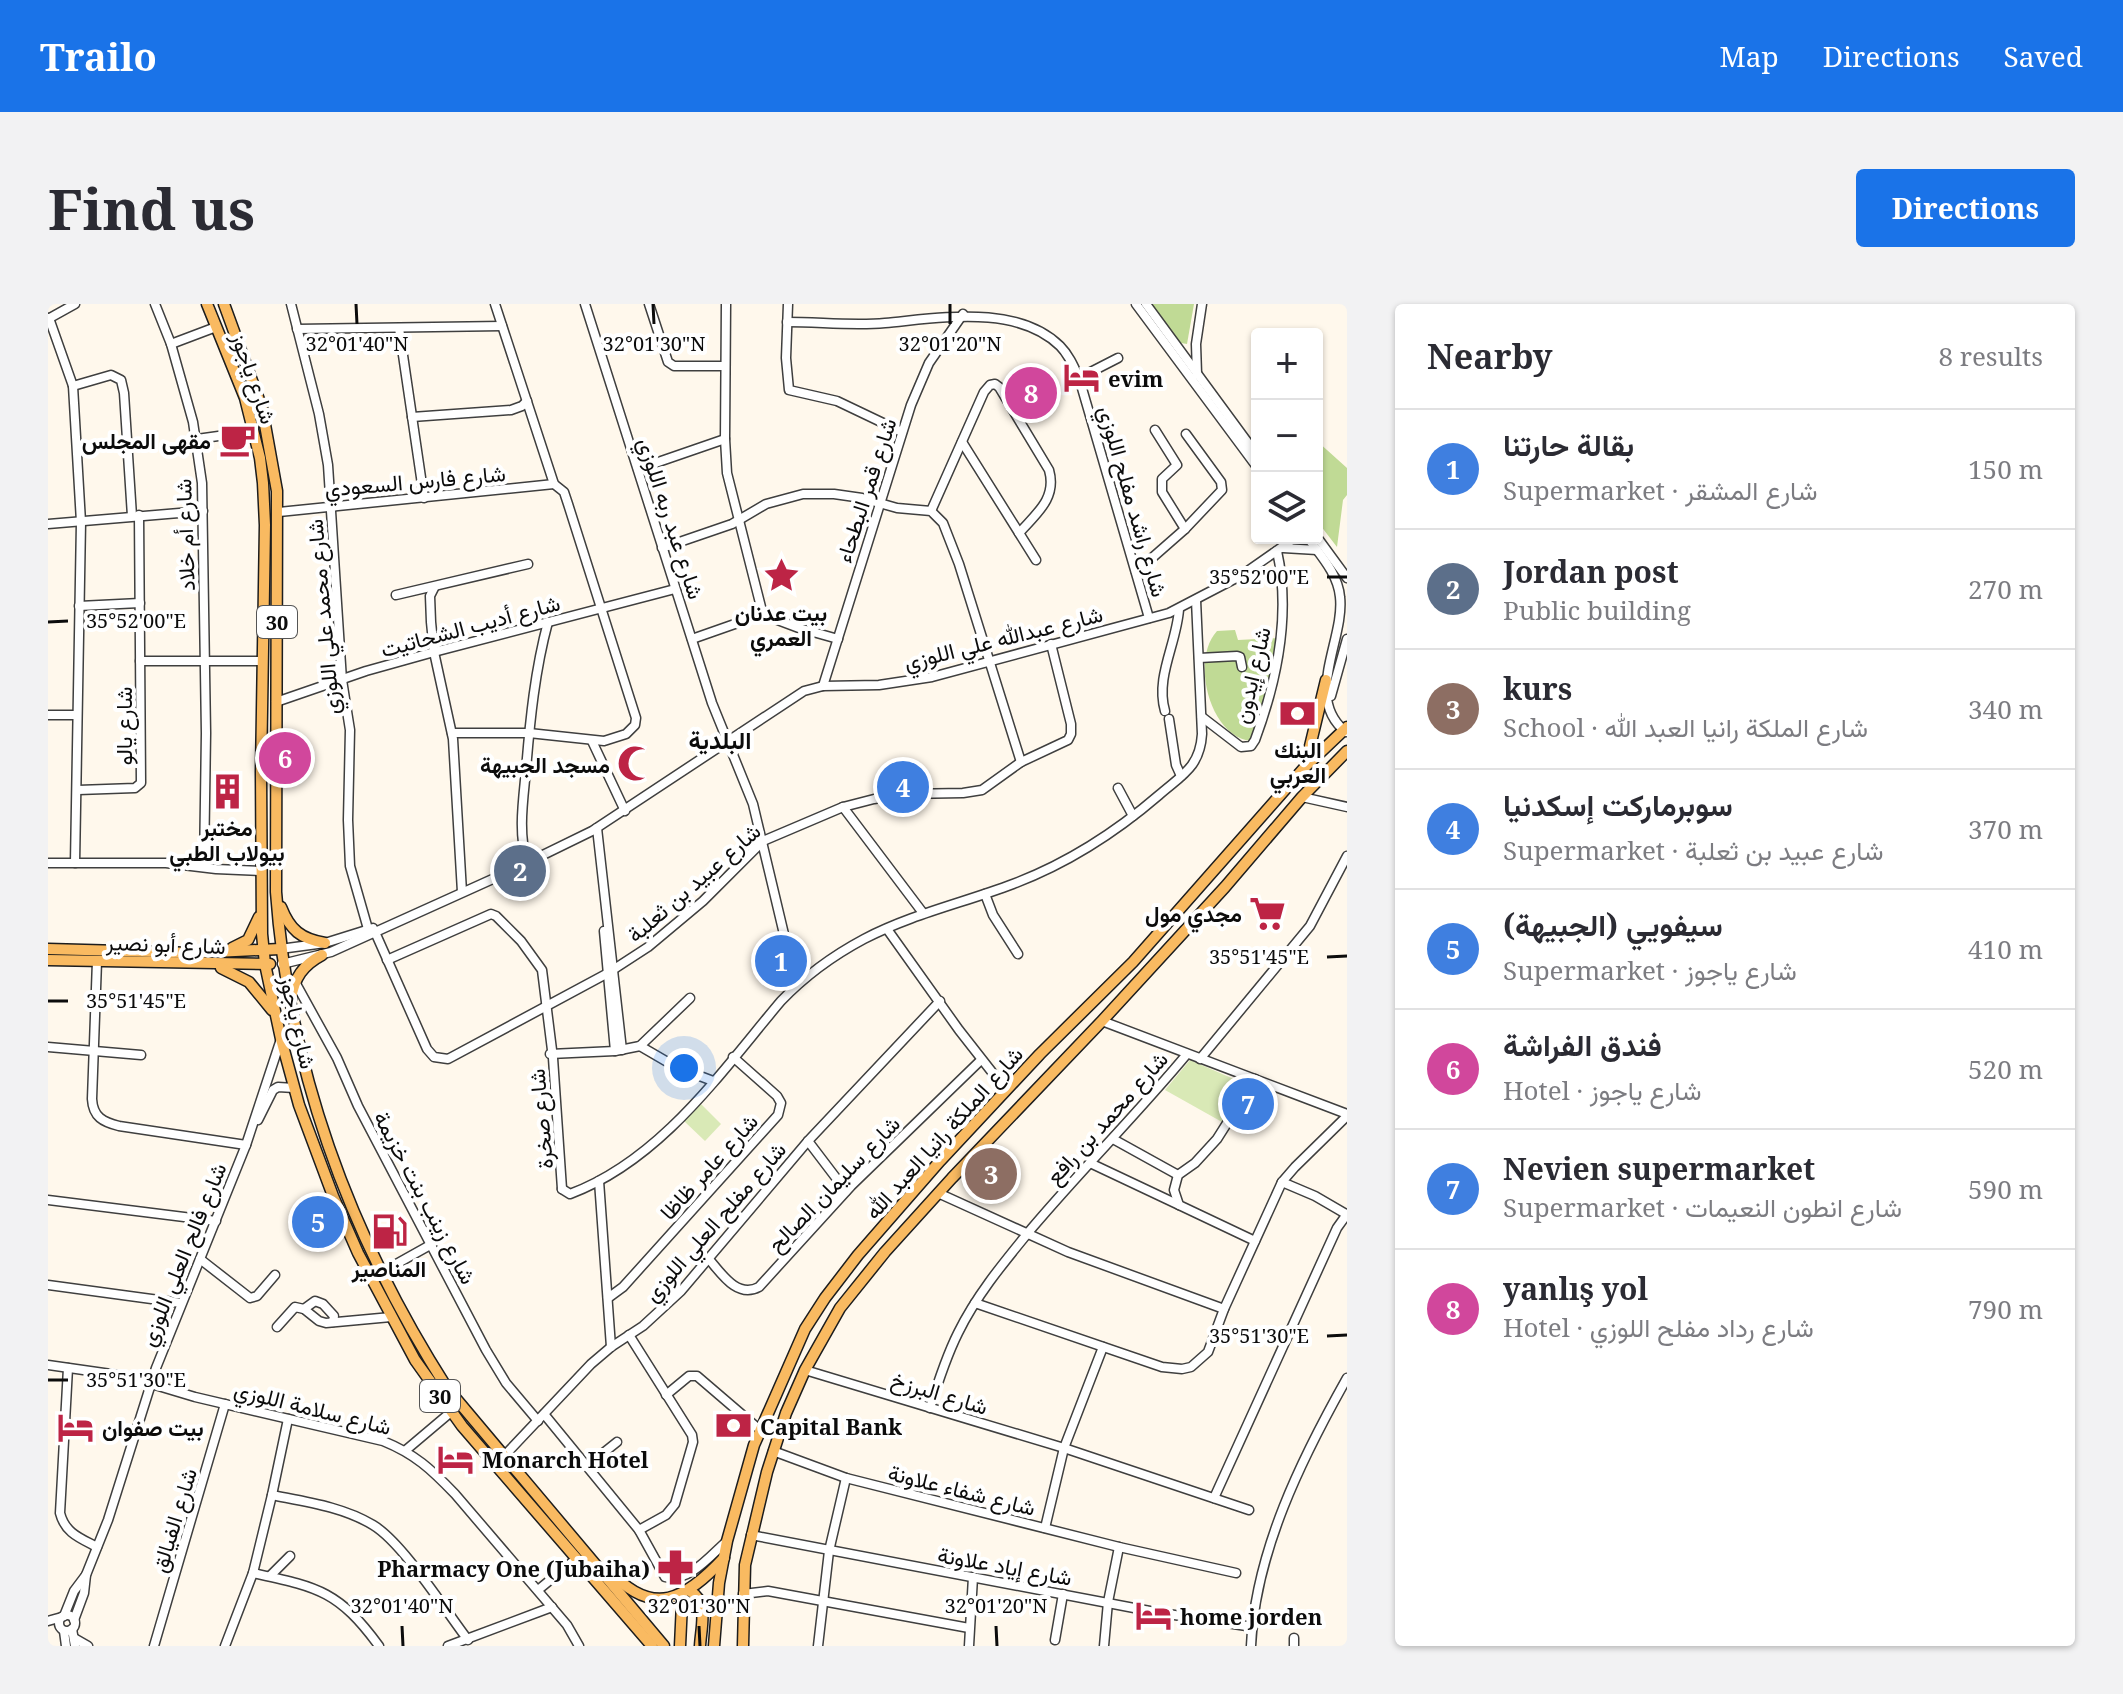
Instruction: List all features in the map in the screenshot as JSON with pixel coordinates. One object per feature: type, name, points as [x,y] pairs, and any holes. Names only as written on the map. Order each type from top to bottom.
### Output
[{"type":"main road","name":"شارع ياجوز","points":[[207,304],[242,390],[260,458],[264,504],[260,871],[263,950],[294,1088],[333,1196],[415,1360],[451,1412],[652,1646]]},
{"type":"main road","name":"شارع ياجوز","points":[[224,304],[262,408],[275,469],[279,512],[276,892],[280,949],[290,1013],[327,1146],[382,1272],[421,1347],[447,1388],[664,1646]]},
{"type":"main road","points":[[1305,767],[1326,680]]},
{"type":"main road","name":"شارع الملكة رانيا العبد الله","points":[[714,1646],[719,1583],[727,1541],[760,1430],[805,1329],[825,1298],[858,1255],[1006,1090],[1133,962],[1305,767],[1346,730]]},
{"type":"main road","points":[[1324,749],[1343,755]]},
{"type":"main road","name":"شارع الملكة رانيا العبد الله","points":[[743,1646],[743,1594],[751,1535],[773,1451],[805,1370],[840,1308],[938,1193],[1102,1021],[1343,755]]},
{"type":"main road","points":[[276,892],[291,928],[307,940],[325,943]]},
{"type":"main road","points":[[219,952],[248,940],[261,912]]},
{"type":"main road","name":"شارع أبو نصير","points":[[48,949],[219,952],[280,949]]},
{"type":"main road","points":[[290,1013],[295,982],[309,962],[322,955]]},
{"type":"main road","name":"شارع أبو نصير","points":[[48,960],[282,964]]},
{"type":"main road","points":[[212,965],[241,976],[253,985],[277,1020]]},
{"type":"main road","points":[[564,1525],[574,1530],[634,1593],[653,1598],[684,1593],[699,1597],[702,1603],[700,1646]]},
{"type":"main road","points":[[680,1646],[684,1593],[724,1558]]},
{"type":"street","points":[[75,304],[48,318],[73,386],[81,522],[75,863]]},
{"type":"street","name":"شارع أم خلاد","points":[[155,304],[171,344],[197,439],[203,511],[204,867]]},
{"type":"street","name":"شارع محمد علي اللوزي","points":[[291,304],[324,439],[342,680],[350,730],[350,866],[371,930],[427,1049],[439,1059]]},
{"type":"street","points":[[452,733],[529,733],[592,741],[614,739],[626,734],[635,725],[636,718],[564,492],[554,484],[495,304]]},
{"type":"street","name":"شارع عبد ربه اللوزي","points":[[585,304],[712,703],[753,804],[793,972],[799,983]]},
{"type":"street","points":[[649,304],[668,362],[674,366],[725,366]]},
{"type":"street","points":[[726,304],[727,473],[759,598],[759,613]]},
{"type":"street","points":[[788,304],[786,358],[789,390],[826,398],[902,432]]},
{"type":"street","points":[[1136,304],[1251,459]]},
{"type":"street","points":[[1146,304],[1251,447]]},
{"type":"street","points":[[1197,374],[1196,344],[1202,304]]},
{"type":"street","name":"شارع راشد مفلح اللوزي","points":[[787,322],[874,324],[963,314],[1007,319],[1043,331],[1061,347],[1079,378],[1149,618]]},
{"type":"street","name":"شارع قمر البطحاء","points":[[823,686],[902,432],[929,363],[963,314]]},
{"type":"street","points":[[297,329],[502,326]]},
{"type":"street","points":[[171,344],[216,327]]},
{"type":"street","points":[[399,328],[424,498]]},
{"type":"street","points":[[1183,355],[1196,344]]},
{"type":"street","points":[[1079,378],[1118,358]]},
{"type":"street","name":"شارع يالو","points":[[73,386],[111,375],[121,380],[136,516],[140,603],[141,783],[135,788],[78,790]]},
{"type":"street","points":[[931,511],[987,388],[996,384],[1049,470],[1051,479],[1048,500],[1019,533]]},
{"type":"street","points":[[412,417],[511,410],[527,401]]},
{"type":"street","points":[[1155,430],[1177,465],[1162,479],[1161,489],[1185,529]]},
{"type":"street","points":[[197,439],[254,431]]},
{"type":"street","points":[[1136,572],[1214,501],[1223,487],[1186,434]]},
{"type":"street","points":[[638,469],[725,439]]},
{"type":"street","points":[[962,442],[1036,560]]},
{"type":"street","name":"شارع فارس السعودي","points":[[279,512],[554,484]]},
{"type":"street","points":[[662,548],[737,521],[766,504],[803,494],[834,494],[897,508],[931,511],[943,523],[959,564],[1021,762]]},
{"type":"street","points":[[48,524],[203,511]]},
{"type":"street","name":"شارع عبدالله علي اللوزي","points":[[280,949],[325,943],[394,922],[527,863],[625,811],[804,691],[823,686],[908,682],[1179,609],[1288,544]]},
{"type":"street","points":[[1312,544],[1337,582],[1341,602],[1343,614],[1326,680],[1332,715],[1346,730]]},
{"type":"street","points":[[1322,544],[1347,578]]},
{"type":"street","points":[[1280,550],[1317,551]]},
{"type":"street","name":"شارع إيدون","points":[[1202,717],[1241,747],[1251,746],[1255,740],[1280,649],[1283,594],[1280,550]]},
{"type":"street","points":[[396,595],[528,564]]},
{"type":"street","points":[[434,588],[430,596],[434,652],[452,733],[462,892]]},
{"type":"street","name":"شارع أديب الشحاتيت","points":[[276,702],[366,671],[675,589]]},
{"type":"street","points":[[611,1347],[599,1181],[658,1140],[799,983],[862,940],[923,913],[1017,883],[1086,849],[1133,816],[1193,766],[1199,756],[1202,717],[1196,600]]},
{"type":"street","points":[[79,606],[140,603]]},
{"type":"street","points":[[1179,609],[1177,633],[1161,689],[1176,765],[1181,776]]},
{"type":"street","points":[[692,639],[759,613],[838,639]]},
{"type":"street","points":[[527,863],[521,826],[529,733],[540,652],[548,622]]},
{"type":"street","points":[[1329,701],[1347,639]]},
{"type":"street","name":"شارع عبيد بن ثعلبة","points":[[439,1059],[453,1057],[611,971],[676,925],[763,841],[843,807],[905,794],[982,790],[1021,762],[1068,740],[1071,734],[1051,644]]},
{"type":"street","points":[[1199,658],[1237,656],[1242,660],[1242,667]]},
{"type":"street","points":[[140,661],[261,661]]},
{"type":"street","points":[[48,715],[76,715]]},
{"type":"street","points":[[592,741],[625,811]]},
{"type":"street","points":[[1118,788],[1133,816]]},
{"type":"street","points":[[1302,797],[1347,807]]},
{"type":"street","points":[[843,807],[923,913]]},
{"type":"street","points":[[597,828],[619,1050]]},
{"type":"street","points":[[1200,1059],[1310,926],[1347,856]]},
{"type":"street","points":[[48,863],[166,863],[260,871]]},
{"type":"street","points":[[985,894],[993,915],[1018,954]]},
{"type":"street","name":"شارع صخرة","points":[[387,960],[485,915],[494,914],[539,964],[551,1051],[562,1189],[573,1193],[599,1181]]},
{"type":"street","points":[[887,929],[1006,1090]]},
{"type":"street","name":"شارع عبدالله علي اللوزي","points":[[282,964],[322,955],[371,930]]},
{"type":"street","points":[[97,961],[92,1105],[97,1115],[103,1122],[145,1131],[246,1145]]},
{"type":"street","name":"شارع زينب بنت خزيمة","points":[[295,982],[495,1367],[587,1466],[639,1530],[661,1573],[669,1579],[695,1569],[727,1541]]},
{"type":"street","points":[[690,998],[640,1046],[676,1067],[713,1081]]},
{"type":"street","name":"شارع مفلح العلي اللوزي","points":[[505,1455],[611,1347],[643,1326],[681,1291],[808,1141],[940,1001]]},
{"type":"street","points":[[975,1303],[1162,1367],[1191,1367],[1208,1352],[1224,1309],[1282,1182],[1347,1115],[1102,1021]]},
{"type":"street","name":"شارع فالح العلي اللوزي","points":[[66,1646],[84,1593],[86,1575],[116,1496],[150,1385],[246,1145],[281,1039]]},
{"type":"street","name":"شارع صخرة","points":[[551,1051],[619,1050],[640,1046]]},
{"type":"street","points":[[48,1047],[141,1055]]},
{"type":"street","name":"شارع محمد بن رافع","points":[[930,1408],[947,1357],[975,1303],[1027,1234],[1187,1054]]},
{"type":"street","name":"شارع عامر ظاظا","points":[[608,1298],[629,1280],[778,1115],[781,1103],[777,1096],[733,1057]]},
{"type":"street","name":"شارع سليمان الصالح","points":[[708,1258],[734,1286],[753,1290],[782,1263],[846,1191],[981,1060]]},
{"type":"street","points":[[1179,1205],[1174,1190],[1178,1175],[1195,1163],[1217,1139],[1255,1079]]},
{"type":"street","name":"شارع فالح العلي اللوزي","points":[[250,1128],[256,1124],[273,1090],[278,1087],[294,1088]]},
{"type":"street","points":[[1113,1139],[1178,1175]]},
{"type":"street","points":[[808,1141],[846,1191]]},
{"type":"street","points":[[1090,1163],[1255,1241]]},
{"type":"street","points":[[1214,1498],[1337,1228],[1347,1214],[1282,1182]]},
{"type":"street","points":[[938,1193],[1098,1263],[1224,1309]]},
{"type":"street","points":[[48,1200],[216,1221]]},
{"type":"street","points":[[382,1272],[432,1244]]},
{"type":"street","points":[[200,1259],[250,1298],[257,1296],[275,1275]]},
{"type":"street","points":[[48,1285],[181,1303]]},
{"type":"street","points":[[304,1309],[312,1302],[318,1302],[332,1313],[333,1322]]},
{"type":"street","points":[[277,1327],[295,1307],[304,1309],[319,1321],[391,1317]]},
{"type":"street","points":[[629,1335],[692,1435],[693,1446],[675,1504],[666,1515],[639,1530]]},
{"type":"street","points":[[1045,1528],[1064,1448],[1103,1347]]},
{"type":"street","name":"شارع سلامة اللوزي","points":[[48,1365],[125,1376],[225,1404],[383,1441],[406,1450],[436,1474],[538,1590],[567,1625],[579,1646]]},
{"type":"street","points":[[68,1368],[60,1513],[64,1526],[70,1532],[97,1547]]},
{"type":"street","name":"شارع البرزخ","points":[[805,1370],[1064,1448],[1249,1510]]},
{"type":"street","points":[[666,1395],[689,1376],[697,1376],[760,1430]]},
{"type":"street","points":[[1251,1646],[1262,1579],[1285,1503],[1347,1378]]},
{"type":"street","points":[[1336,1397],[1347,1401]]},
{"type":"street","name":"شارع الفيالق","points":[[154,1646],[225,1404]]},
{"type":"street","points":[[406,1450],[451,1412]]},
{"type":"street","points":[[225,1646],[253,1573],[288,1419]]},
{"type":"street","points":[[587,1466],[617,1442]]},
{"type":"street","name":"شارع شفاء علاونة","points":[[773,1451],[846,1478],[1119,1547],[1236,1573]]},
{"type":"street","points":[[818,1646],[829,1551],[846,1478]]},
{"type":"street","points":[[272,1495],[345,1511],[376,1526],[397,1545],[468,1640]]},
{"type":"street","name":"شارع إياد علاونة","points":[[751,1535],[1155,1612],[1253,1627]]},
{"type":"street","points":[[1104,1646],[1108,1602],[1119,1547]]},
{"type":"street","points":[[270,1576],[290,1556]]},
{"type":"street","points":[[538,1590],[577,1558]]},
{"type":"street","points":[[253,1573],[325,1591],[351,1611],[379,1646]]},
{"type":"street","name":"شارع فالح العلي اللوزي","points":[[63,1616],[74,1591],[86,1575]]},
{"type":"street","points":[[969,1646],[973,1577]]},
{"type":"street","points":[[743,1594],[768,1591],[969,1628]]},
{"type":"street","points":[[1055,1640],[1063,1594]]},
{"type":"street","points":[[448,1646],[552,1607]]},
{"type":"street","points":[[63,1616],[59,1624],[88,1646]]},
{"type":"street","points":[[48,1621],[70,1616],[70,1632]]},
{"type":"street","points":[[48,1630],[70,1632]]},
{"type":"green space","points":[[1151,304],[1194,304],[1187,344],[1181,343]]},
{"type":"green space","points":[[1323,446],[1347,468],[1347,495],[1343,500],[1337,547],[1323,529]]},
{"type":"green space","points":[[1235,630],[1238,640],[1279,638],[1277,660],[1252,741],[1237,737],[1225,727],[1215,713],[1205,678],[1209,644],[1217,631]]},
{"type":"green space","points":[[1190,1060],[1243,1083],[1222,1122],[1165,1090]]},
{"type":"green space","points":[[701,1104],[721,1124],[705,1141],[684,1121]]},
{"type":"place","name":"evim","points":[[1082,378]]},
{"type":"place","name":"yanlış yol","points":[[1031,393]]},
{"type":"place","name":"مقهى المجلس","points":[[237,440]]},
{"type":"place","name":"بيت عدنان العمري","points":[[781,576]]},
{"type":"place","name":"البنك العربي","points":[[1298,713]]},
{"type":"place","name":"فندق الفراشة","points":[[285,758]]},
{"type":"place","name":"مسجد الجبيهة","points":[[636,764]]},
{"type":"place","name":"سوبرماركت إسكدنيا","points":[[903,787]]},
{"type":"place","name":"مختبر بيولاب الطبي","points":[[227,791]]},
{"type":"place","name":"Jordan post","points":[[520,871]]},
{"type":"place","name":"مجدي مول","points":[[1268,913]]},
{"type":"place","name":"بقالة حارتنا","points":[[781,961]]},
{"type":"place","name":"Nevien supermarket","points":[[1248,1104]]},
{"type":"place","name":"kurs","points":[[991,1174]]},
{"type":"place","name":"سيفويي (الجبيهة)","points":[[318,1222]]},
{"type":"place","name":"المناصير","points":[[389,1232]]},
{"type":"place","name":"Capital Bank","points":[[734,1426]]},
{"type":"place","name":"بيت صفوان","points":[[76,1427]]},
{"type":"place","name":"Monarch Hotel","points":[[456,1459]]},
{"type":"place","name":"Pharmacy One (Jubaiha)","points":[[676,1568]]},
{"type":"place","name":"home jorden","points":[[1154,1616]]},
{"type":"district","name":"البلدية","points":[[720,739]]}]
